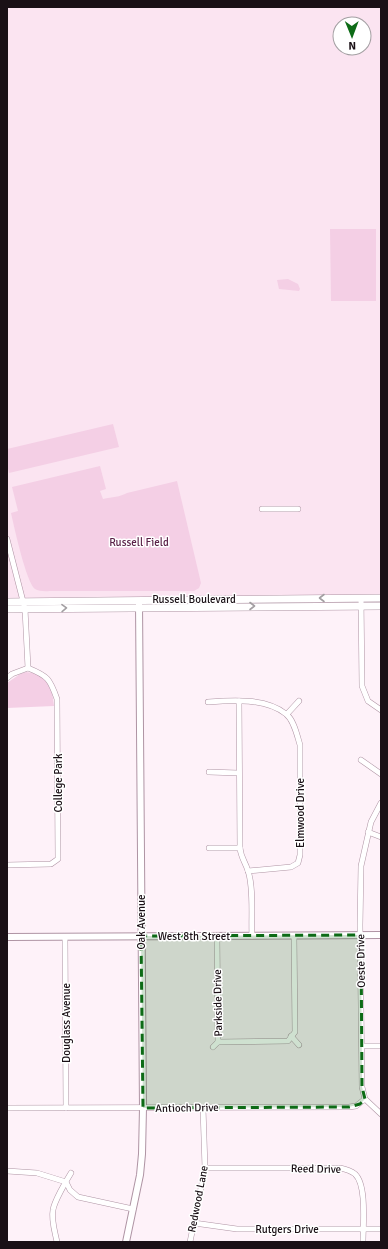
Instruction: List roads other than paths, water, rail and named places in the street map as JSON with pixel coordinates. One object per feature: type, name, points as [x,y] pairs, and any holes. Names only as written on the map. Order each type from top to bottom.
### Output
[{"type":"main road","name":"Russell Boulevard","points":[[7,602],[24,605],[139,603],[207,599],[381,598]]},
{"type":"main road","points":[[190,607],[192,603],[202,603],[207,599]]},
{"type":"main road","name":"Russell Boulevard","points":[[139,603],[190,607],[381,606]]},
{"type":"main road","name":"Russell Boulevard","points":[[7,609],[24,605]]},
{"type":"street","points":[[262,510],[298,509]]},
{"type":"street","points":[[7,539],[24,605],[28,668],[12,674],[7,678]]},
{"type":"street","points":[[361,598],[362,686],[368,701],[381,710]]},
{"type":"street","name":"Oak Avenue","points":[[126,1242],[140,1175],[143,1108],[139,603]]},
{"type":"street","name":"College Park","points":[[7,865],[51,864],[58,859],[57,699],[52,684],[48,678],[28,668]]},
{"type":"street","points":[[208,702],[256,702],[270,706],[287,714],[299,701]]},
{"type":"street","points":[[239,702],[238,773],[240,848],[241,858],[248,871],[251,886],[252,936]]},
{"type":"street","name":"Elmwood Drive","points":[[248,871],[291,867],[298,862],[300,855],[300,745],[296,731],[287,714]]},
{"type":"street","points":[[361,760],[381,774]]},
{"type":"street","points":[[209,772],[238,773]]},
{"type":"street","name":"Oeste Drive","points":[[365,1099],[362,1087],[361,866],[371,822],[381,803]]},
{"type":"street","points":[[368,832],[381,837]]},
{"type":"street","points":[[209,848],[240,848]]},
{"type":"street","name":"West 8th Street","points":[[7,937],[381,935]]},
{"type":"street","name":"Parkside Drive","points":[[217,936],[218,1042],[288,1041],[291,1036]]},
{"type":"street","points":[[294,936],[295,1032],[291,1036],[299,1045]]},
{"type":"street","name":"Douglass Avenue","points":[[65,937],[66,1108]]},
{"type":"street","points":[[213,1047],[218,1042]]},
{"type":"street","points":[[362,1046],[381,1046]]},
{"type":"street","points":[[365,1099],[381,1114]]},
{"type":"street","name":"Antioch Drive","points":[[7,1108],[353,1107],[360,1104],[365,1099]]},
{"type":"street","name":"Redwood Lane","points":[[190,1242],[205,1168],[203,1108]]},
{"type":"street","name":"Reed Drive","points":[[205,1168],[340,1168],[348,1170],[355,1174],[362,1189],[363,1242]]},
{"type":"street","points":[[7,1171],[37,1173],[66,1182],[70,1190],[78,1197],[133,1210]]},
{"type":"street","points":[[57,1242],[53,1210],[71,1173]]},
{"type":"street","name":"Rutgers Drive","points":[[194,1223],[238,1229],[381,1229]]},
{"type":"park label","name":"Russell Field","points":[[139,542]]}]
